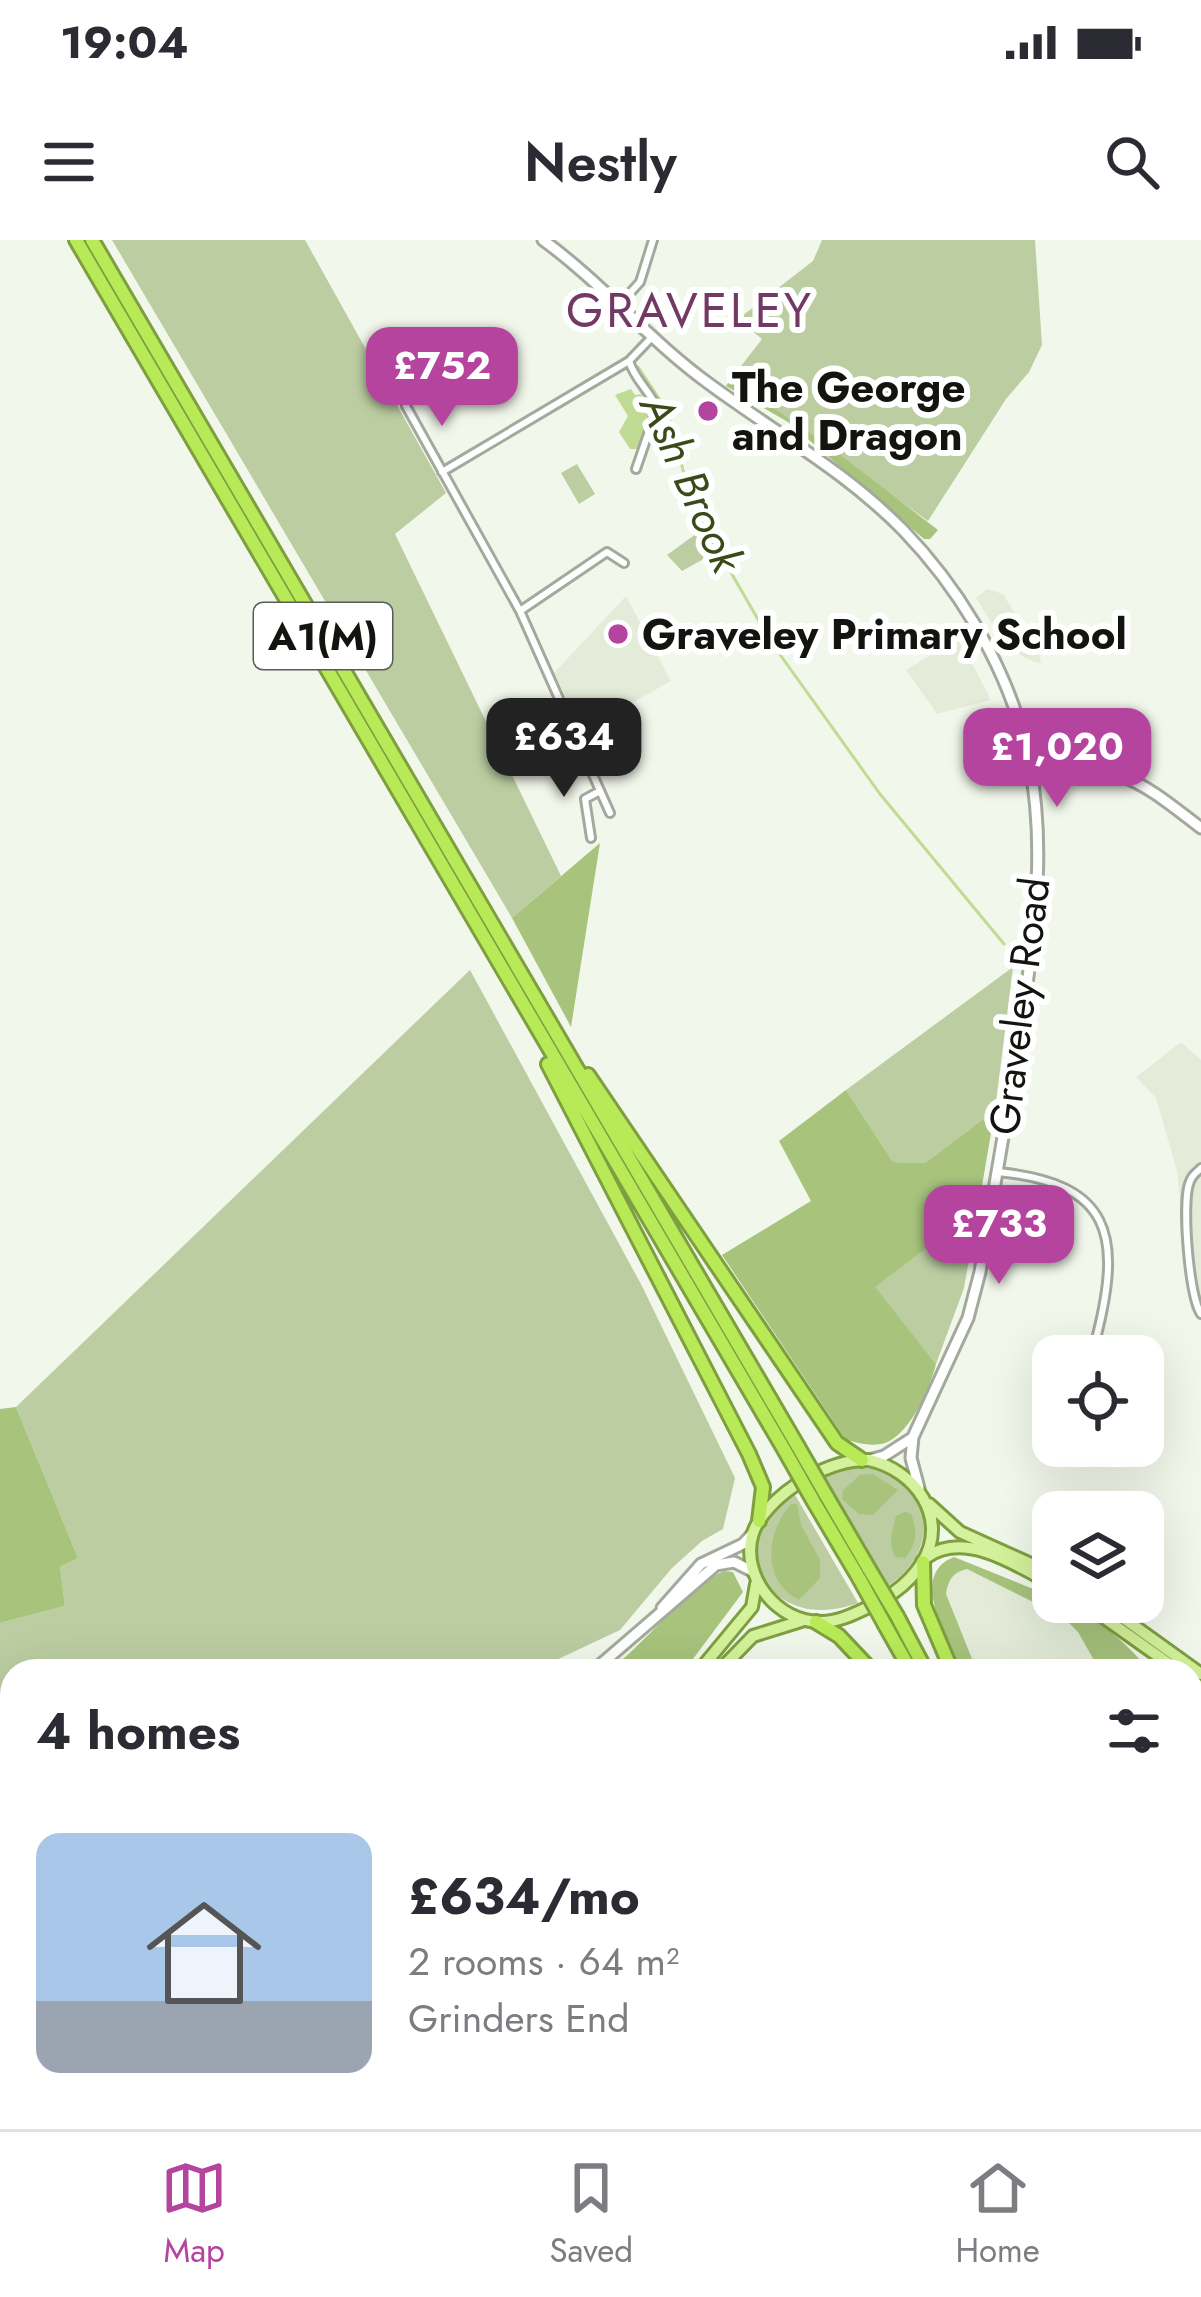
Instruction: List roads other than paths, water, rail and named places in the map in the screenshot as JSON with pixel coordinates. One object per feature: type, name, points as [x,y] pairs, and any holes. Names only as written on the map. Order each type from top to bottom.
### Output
[{"type":"highway","name":"A1(M)","points":[[76,240],[523,1006],[791,1448]]},
{"type":"highway","name":"A1(M)","points":[[92,240],[555,1031],[820,1499],[918,1659]]},
{"type":"highway","points":[[523,1006],[763,1487],[756,1527]]},
{"type":"highway","name":"A1(M)","points":[[555,1031],[621,1120],[837,1444],[866,1460]]},
{"type":"highway","points":[[924,1560],[924,1605],[947,1659]]},
{"type":"highway","points":[[810,1621],[839,1636],[861,1659]]},
{"type":"highway","name":"A1(M)","points":[[891,1621],[905,1659]]},
{"type":"main road","name":"Graveley Road","points":[[543,240],[710,384],[837,470],[904,532],[978,630],[1023,735],[1037,850],[1036,914],[997,1172],[968,1318],[913,1437]]},
{"type":"main road","points":[[1030,775],[1084,768],[1118,773],[1137,780],[1201,828]]},
{"type":"main road","points":[[659,1613],[701,1564],[742,1544],[801,1482],[837,1465],[894,1451],[913,1437]]},
{"type":"main road","points":[[913,1437],[911,1458],[932,1526],[924,1560]]},
{"type":"main road","points":[[866,1460],[898,1469],[952,1528],[1032,1564]]},
{"type":"main road","points":[[709,1659],[752,1607],[756,1527]]},
{"type":"main road","points":[[731,1659],[753,1636],[781,1624],[844,1618],[879,1602],[939,1549],[959,1545],[1032,1574]]},
{"type":"main road","points":[[607,1659],[722,1562],[739,1563],[755,1576],[771,1601],[810,1621]]},
{"type":"main road","points":[[1112,1623],[1162,1659]]},
{"type":"main road","points":[[1130,1623],[1180,1659]]},
{"type":"street","points":[[620,304],[640,282],[653,240]]},
{"type":"street","points":[[442,472],[628,361],[653,336]]},
{"type":"street","points":[[628,361],[635,380],[657,408],[636,469]]},
{"type":"street","points":[[406,406],[520,611],[610,813]]},
{"type":"street","points":[[520,611],[607,552],[624,563]]},
{"type":"street","points":[[591,838],[585,799],[600,790]]},
{"type":"street","points":[[1201,1168],[1190,1183],[1187,1199],[1193,1298],[1201,1314]]},
{"type":"street","points":[[997,1172],[1064,1184],[1108,1236],[1108,1289],[1097,1335]]},
{"type":"waterway","name":"Ash Brook","points":[[638,367],[668,412],[692,505],[771,642],[880,794],[1004,944]]},
{"type":"place","name":"The George and Dragon","points":[[708,411]]},
{"type":"place","name":"Graveley Primary School","points":[[618,634]]},
{"type":"district","name":"GRAVELEY","points":[[690,310]]}]
